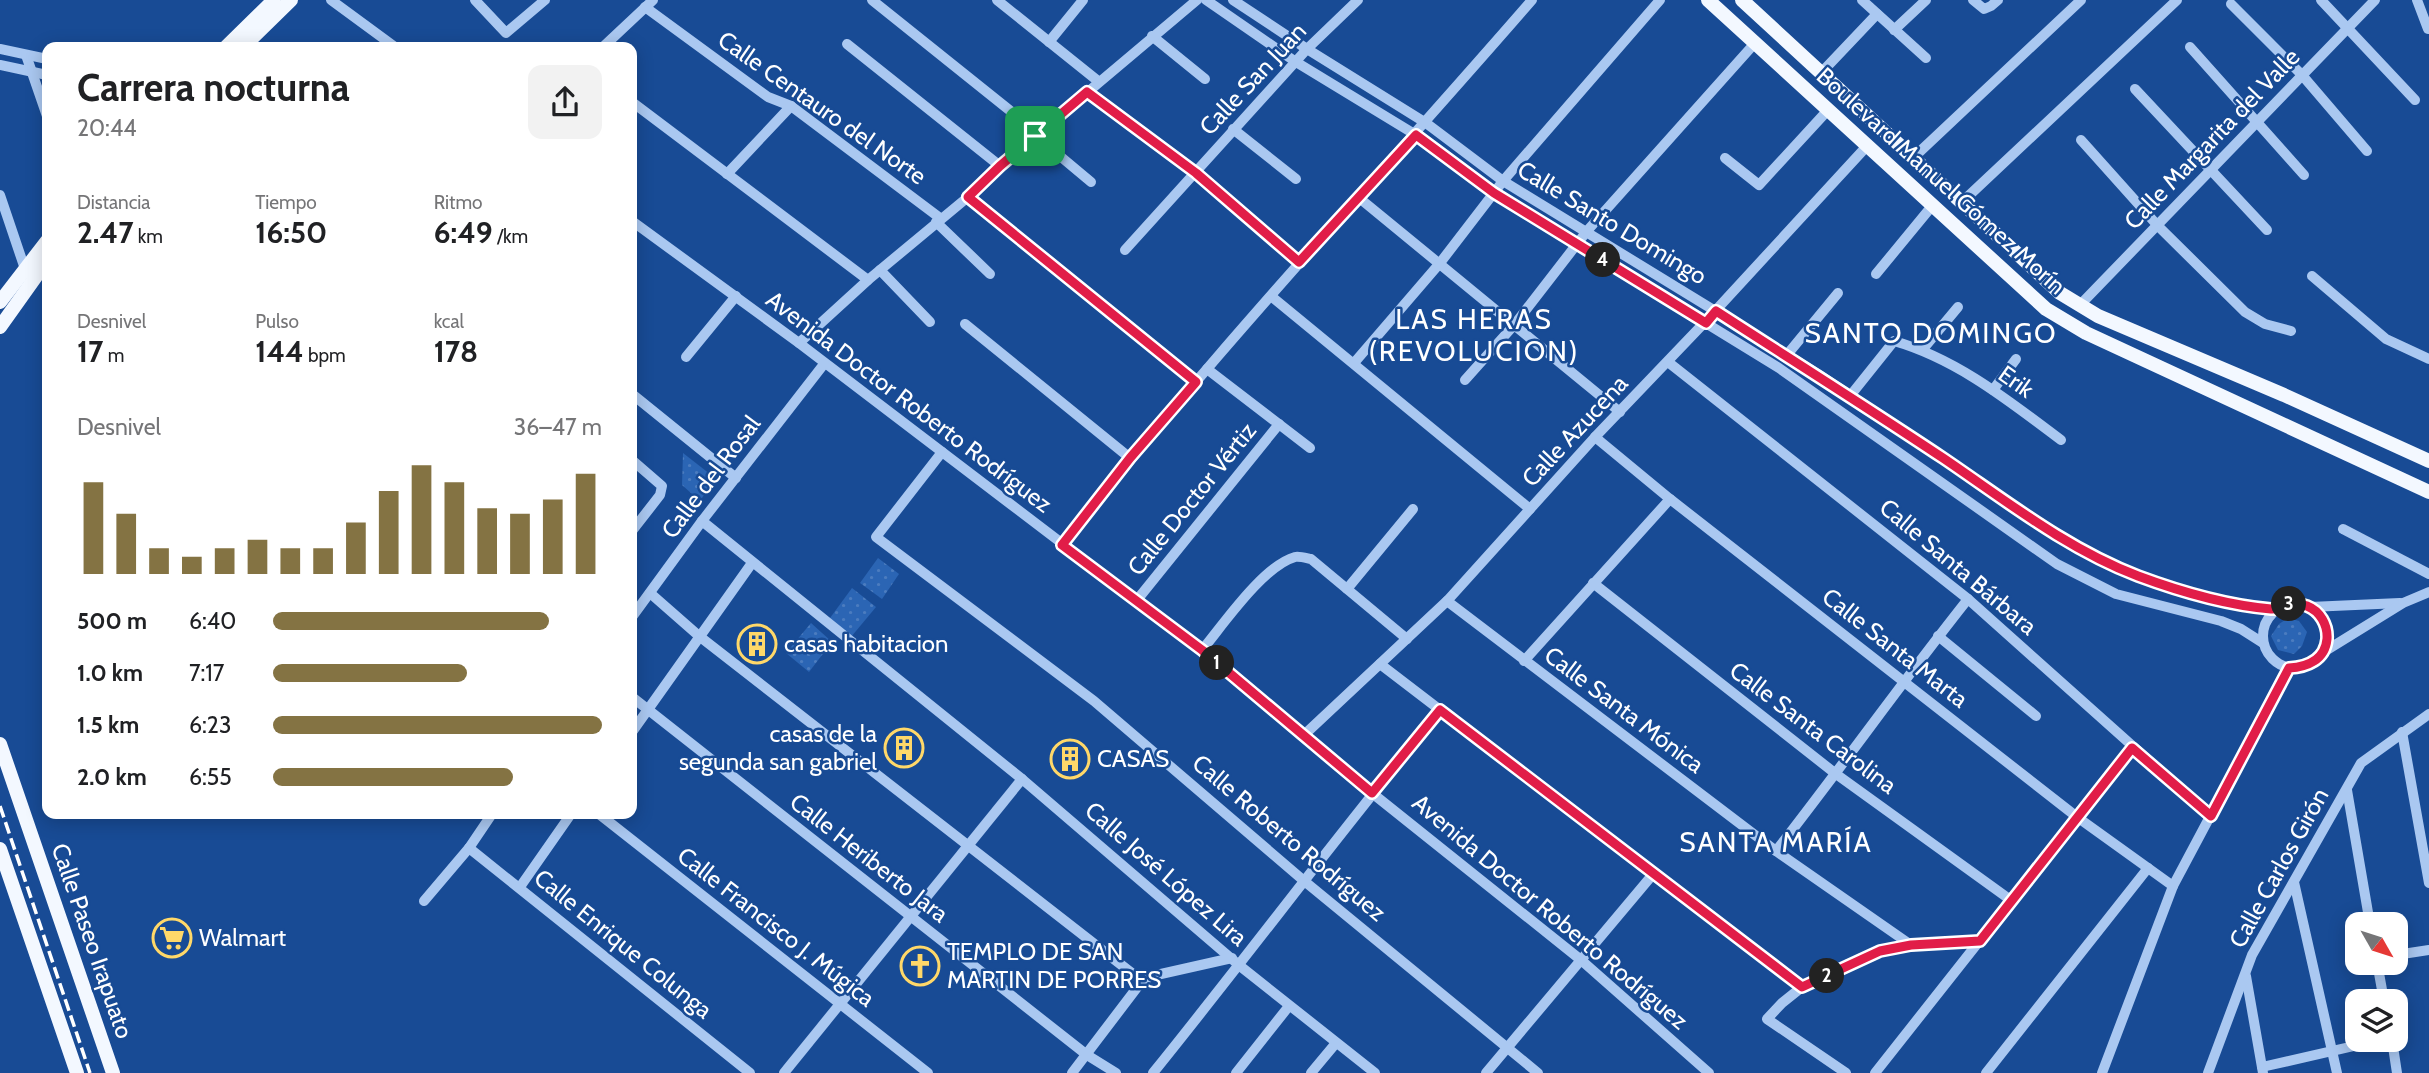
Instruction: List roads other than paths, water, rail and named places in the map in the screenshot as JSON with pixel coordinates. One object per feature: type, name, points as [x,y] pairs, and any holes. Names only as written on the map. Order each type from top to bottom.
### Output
[{"type":"main road","points":[[231,42],[274,0]]},
{"type":"main road","points":[[248,42],[291,0]]},
{"type":"main road","name":"Boulevard Manuel Gómez Morín","points":[[1708,0],[2025,292],[2065,322],[2429,492]]},
{"type":"main road","name":"Boulevard Manuel Gómez Morín","points":[[1742,0],[2042,279],[2079,306],[2429,461]]},
{"type":"main road","points":[[1920,196],[1935,179]]},
{"type":"main road","points":[[0,302],[42,247]]},
{"type":"main road","points":[[0,327],[42,268]]},
{"type":"main road","name":"Calle Paseo Irapuato","points":[[0,744],[113,1073]]},
{"type":"main road","points":[[0,849],[77,1073]]},
{"type":"street","points":[[331,0],[388,42]]},
{"type":"street","points":[[475,0],[506,33],[545,0]]},
{"type":"street","points":[[872,0],[1037,134],[1091,182]]},
{"type":"street","points":[[996,0],[1098,81]]},
{"type":"street","points":[[1049,42],[1083,0]]},
{"type":"street","points":[[799,343],[1098,81],[1196,0]]},
{"type":"street","name":"Calle Santo Domingo","points":[[1206,0],[1296,62],[1416,135],[1494,193],[1779,368],[2057,564],[2116,594],[2221,621],[2241,629],[2263,643]]},
{"type":"street","name":"Calle Santo Domingo","points":[[1233,0],[1426,123],[1503,181],[1850,396],[2069,543],[2120,569],[2207,599],[2275,610]]},
{"type":"street","name":"Calle San Juan","points":[[1125,250],[1307,49],[1358,0]]},
{"type":"street","points":[[1062,545],[1130,458],[1299,262],[1416,135],[1532,0]]},
{"type":"street","points":[[1354,363],[1440,263],[1503,181],[1660,0]]},
{"type":"street","points":[[1862,0],[1926,58]]},
{"type":"street","points":[[1894,30],[1926,0]]},
{"type":"street","points":[[1973,0],[1984,9],[1997,0]]},
{"type":"street","points":[[1913,158],[2081,0]]},
{"type":"street","points":[[1961,203],[2177,0]]},
{"type":"street","points":[[2321,0],[2415,100]]},
{"type":"street","name":"Calle Margarita del Valle","points":[[2079,306],[2375,0]]},
{"type":"street","points":[[2417,0],[2428,29]]},
{"type":"street","points":[[608,42],[649,4]]},
{"type":"street","name":"Calle Centauro del Norte","points":[[649,4],[768,97],[791,106],[938,220],[990,274]]},
{"type":"street","points":[[2231,4],[2302,75],[2367,151]]},
{"type":"street","points":[[1821,73],[1877,13]]},
{"type":"street","points":[[1152,36],[1205,79]]},
{"type":"street","points":[[1465,380],[1514,324],[1576,243],[1755,43]]},
{"type":"street","points":[[847,44],[1000,166]]},
{"type":"street","points":[[2190,47],[2304,175]]},
{"type":"street","points":[[0,49],[42,58]]},
{"type":"street","points":[[26,55],[42,101]]},
{"type":"street","points":[[0,65],[42,74]]},
{"type":"street","points":[[2134,89],[2267,229]]},
{"type":"street","points":[[1087,92],[1196,173],[1299,262]]},
{"type":"street","points":[[637,106],[868,280]]},
{"type":"street","points":[[727,174],[791,106]]},
{"type":"street","points":[[1725,158],[1759,185],[1828,110]]},
{"type":"street","points":[[1233,129],[1296,179]]},
{"type":"street","points":[[2081,140],[2158,226],[2245,312],[2264,324],[2291,331]]},
{"type":"street","name":"Calle Azucena","points":[[1304,735],[1447,601],[1595,437],[1706,323],[1867,146]]},
{"type":"street","points":[[0,195],[25,268]]},
{"type":"street","points":[[968,197],[1196,382]]},
{"type":"street","points":[[1358,197],[1620,412]]},
{"type":"street","points":[[1876,274],[1932,206]]},
{"type":"street","name":"Avenida Doctor Roberto Rodríguez","points":[[637,225],[799,343],[1202,650],[1372,793],[1581,960],[1709,1073]]},
{"type":"street","points":[[880,270],[930,323]]},
{"type":"street","points":[[2312,276],[2386,339],[2429,359]]},
{"type":"street","points":[[1786,356],[1838,293]]},
{"type":"street","points":[[686,357],[736,296]]},
{"type":"street","points":[[1271,296],[1530,509]]},
{"type":"street","points":[[1923,349],[1958,307]]},
{"type":"street","points":[[965,324],[1130,458]]},
{"type":"street","name":"Erik","points":[[1850,396],[1894,341],[1923,349],[1993,390],[2061,440]]},
{"type":"street","points":[[1993,390],[2016,359]]},
{"type":"street","name":"Calle Santa Bárbara","points":[[1668,362],[1968,599],[2211,816]]},
{"type":"street","name":"Calle del Rosal","points":[[637,610],[702,521],[824,364]]},
{"type":"street","points":[[1207,369],[1310,449]]},
{"type":"street","points":[[637,398],[736,478]]},
{"type":"street","name":"Calle Doctor Vértiz","points":[[1137,600],[1279,424]]},
{"type":"street","name":"Calle Santa Marta","points":[[1595,437],[1670,499],[2077,817],[2173,886]]},
{"type":"street","name":"Calle Roberto Rodríguez","points":[[942,452],[876,537],[1094,701],[1303,880],[1538,1073]]},
{"type":"street","points":[[637,464],[662,486],[660,495],[637,525]]},
{"type":"street","points":[[1524,661],[1670,499]]},
{"type":"street","points":[[1347,589],[1413,509]]},
{"type":"street","name":"Calle José López Lira","points":[[702,521],[1022,779],[1236,962],[1375,1073]]},
{"type":"street","points":[[2343,529],[2429,574]]},
{"type":"street","points":[[1202,650],[1260,580],[1279,565],[1297,556],[1311,559],[1407,639]]},
{"type":"street","points":[[637,725],[752,563]]},
{"type":"street","name":"Calle Santa Carolina","points":[[1593,583],[1836,774],[2012,901]]},
{"type":"street","points":[[2322,653],[2327,641],[2326,627],[2320,615],[2310,607],[2298,603],[2286,604],[2275,610],[2267,619],[2262,631],[2268,655],[2277,664],[2301,668],[2313,663],[2322,653],[2403,603],[2429,592]]},
{"type":"street","points":[[650,593],[699,636],[1142,981]]},
{"type":"street","points":[[1776,851],[1968,599]]},
{"type":"street","name":"Calle Santa Mónica","points":[[1447,601],[1776,851],[1911,945]]},
{"type":"street","points":[[2310,607],[2403,603]]},
{"type":"street","points":[[1938,636],[2035,716]]},
{"type":"street","points":[[1380,663],[1802,987]]},
{"type":"street","points":[[2102,1073],[2173,886],[2289,668]]},
{"type":"street","name":"Calle Heriberto Jara","points":[[637,701],[910,918],[1087,1055],[1116,1073]]},
{"type":"street","points":[[1153,1073],[1236,962],[1440,710]]},
{"type":"street","name":"Calle Carlos Girón","points":[[2208,1073],[2252,954],[2366,757],[2429,714]]},
{"type":"street","points":[[2402,732],[2429,883]]},
{"type":"street","points":[[1875,1073],[2132,748]]},
{"type":"street","points":[[783,1073],[1022,779]]},
{"type":"street","points":[[2347,790],[2368,912]]},
{"type":"street","points":[[424,901],[469,848],[489,819]]},
{"type":"street","points":[[520,887],[568,819]]},
{"type":"street","name":"Calle Francisco J. Múgica","points":[[605,819],[928,1073]]},
{"type":"street","name":"Calle Enrique Colunga","points":[[469,848],[750,1073]]},
{"type":"street","points":[[1986,1073],[2148,868]]},
{"type":"street","points":[[1486,1073],[1654,873]]},
{"type":"street","points":[[2294,882],[2337,1073]]},
{"type":"street","points":[[1846,1073],[1767,1019],[1802,987],[1880,951],[1911,945],[1980,941]]},
{"type":"street","points":[[2408,953],[2429,950]]},
{"type":"street","points":[[1072,1073],[1142,981],[1152,976],[1236,962]]},
{"type":"street","points":[[2245,974],[2262,1070],[2345,1049]]},
{"type":"street","points":[[1236,1073],[1289,1006]]},
{"type":"street","points":[[1311,1073],[1336,1043]]},
{"type":"street","points":[[2394,1052],[2397,1073]]},
{"type":"railway","points":[[0,806],[90,1073]]},
{"type":"place","name":"casas habitacion","points":[[757,644]]},
{"type":"place","name":"casas de la segunda san gabriel","points":[[904,748]]},
{"type":"place","name":"CASAS","points":[[1070,759]]},
{"type":"place","name":"Walmart","points":[[172,938]]},
{"type":"place","name":"TEMPLO DE SAN MARTIN DE PORRES","points":[[920,966]]},
{"type":"district","name":"SANTO DOMINGO","points":[[1931,333]]},
{"type":"district","name":"LAS HERAS (REVOLUCION)","points":[[1474,335]]},
{"type":"district","name":"SANTA MARÍA","points":[[1776,842]]}]
